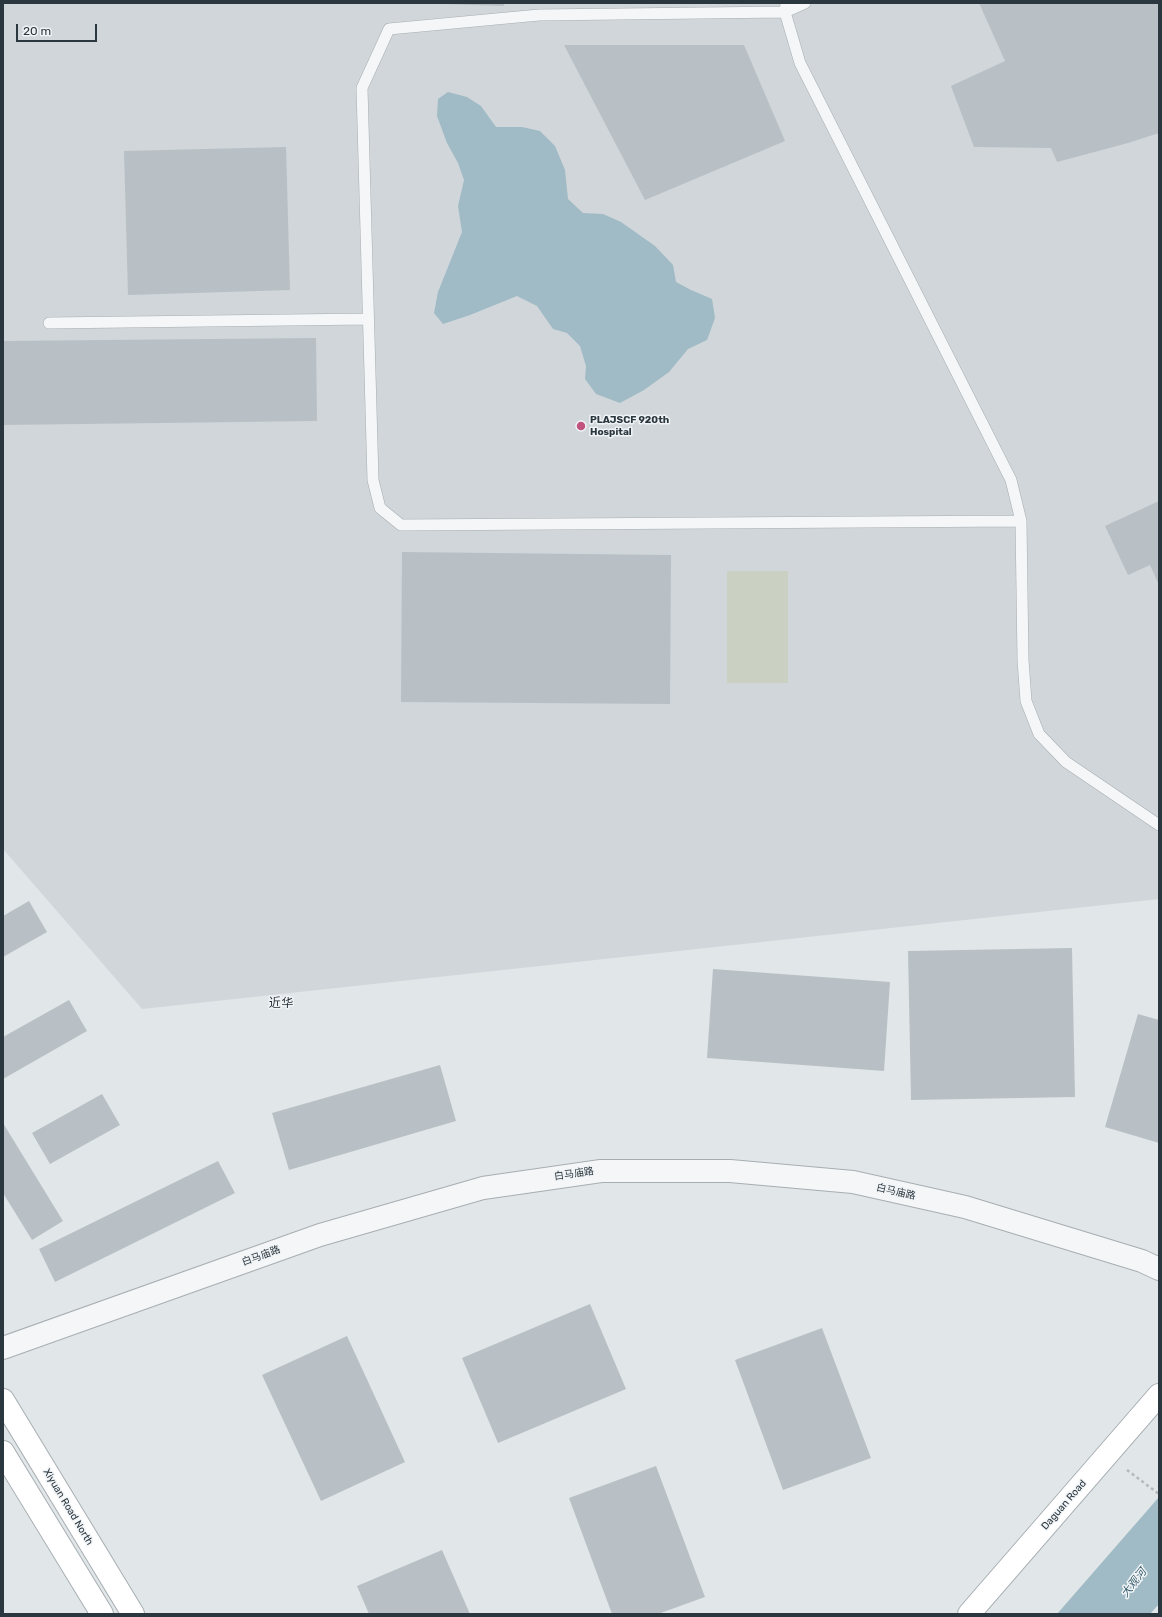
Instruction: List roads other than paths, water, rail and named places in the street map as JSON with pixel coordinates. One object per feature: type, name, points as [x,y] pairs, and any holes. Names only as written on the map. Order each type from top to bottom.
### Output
[{"type":"main road","name":"Daguan Road","points":[[969,1614],[1159,1395]]},
{"type":"main road","name":"Xiyuan Road North","points":[[3,1400],[133,1614]]},
{"type":"main road","points":[[3,1452],[102,1614]]},
{"type":"street","name":"白马庙路","points":[[3,1348],[328,1233],[483,1188],[601,1170],[730,1170],[853,1182],[965,1207],[1142,1261],[1159,1269]]},
{"type":"lane","points":[[539,3],[539,14]]},
{"type":"lane","points":[[805,3],[786,8],[539,14],[389,29],[362,88],[373,480],[380,508],[401,525],[1021,520]]},
{"type":"lane","points":[[786,8],[800,63],[1011,480],[1021,520],[1023,660],[1026,701],[1039,734],[1066,762],[1159,825]]},
{"type":"lane","points":[[48,323],[368,319]]},
{"type":"water","points":[[448,92],[467,97],[481,106],[496,127],[522,127],[540,131],[555,146],[565,170],[568,199],[583,213],[603,214],[621,222],[655,246],[673,265],[676,282],[712,299],[715,318],[707,340],[688,349],[669,372],[644,390],[620,403],[596,394],[585,379],[586,366],[580,346],[567,333],[553,329],[537,306],[517,296],[443,324],[434,313],[438,292],[462,232],[458,206],[464,180],[458,163],[447,143],[437,116],[438,99]]},
{"type":"water","name":"大观河","points":[[1159,1497],[1159,1604],[1150,1614],[1057,1614]]},
{"type":"place","name":"PLAJSCF 920th Hospital","points":[[581,426]]},
{"type":"district","name":"近华","points":[[281,1004]]}]
